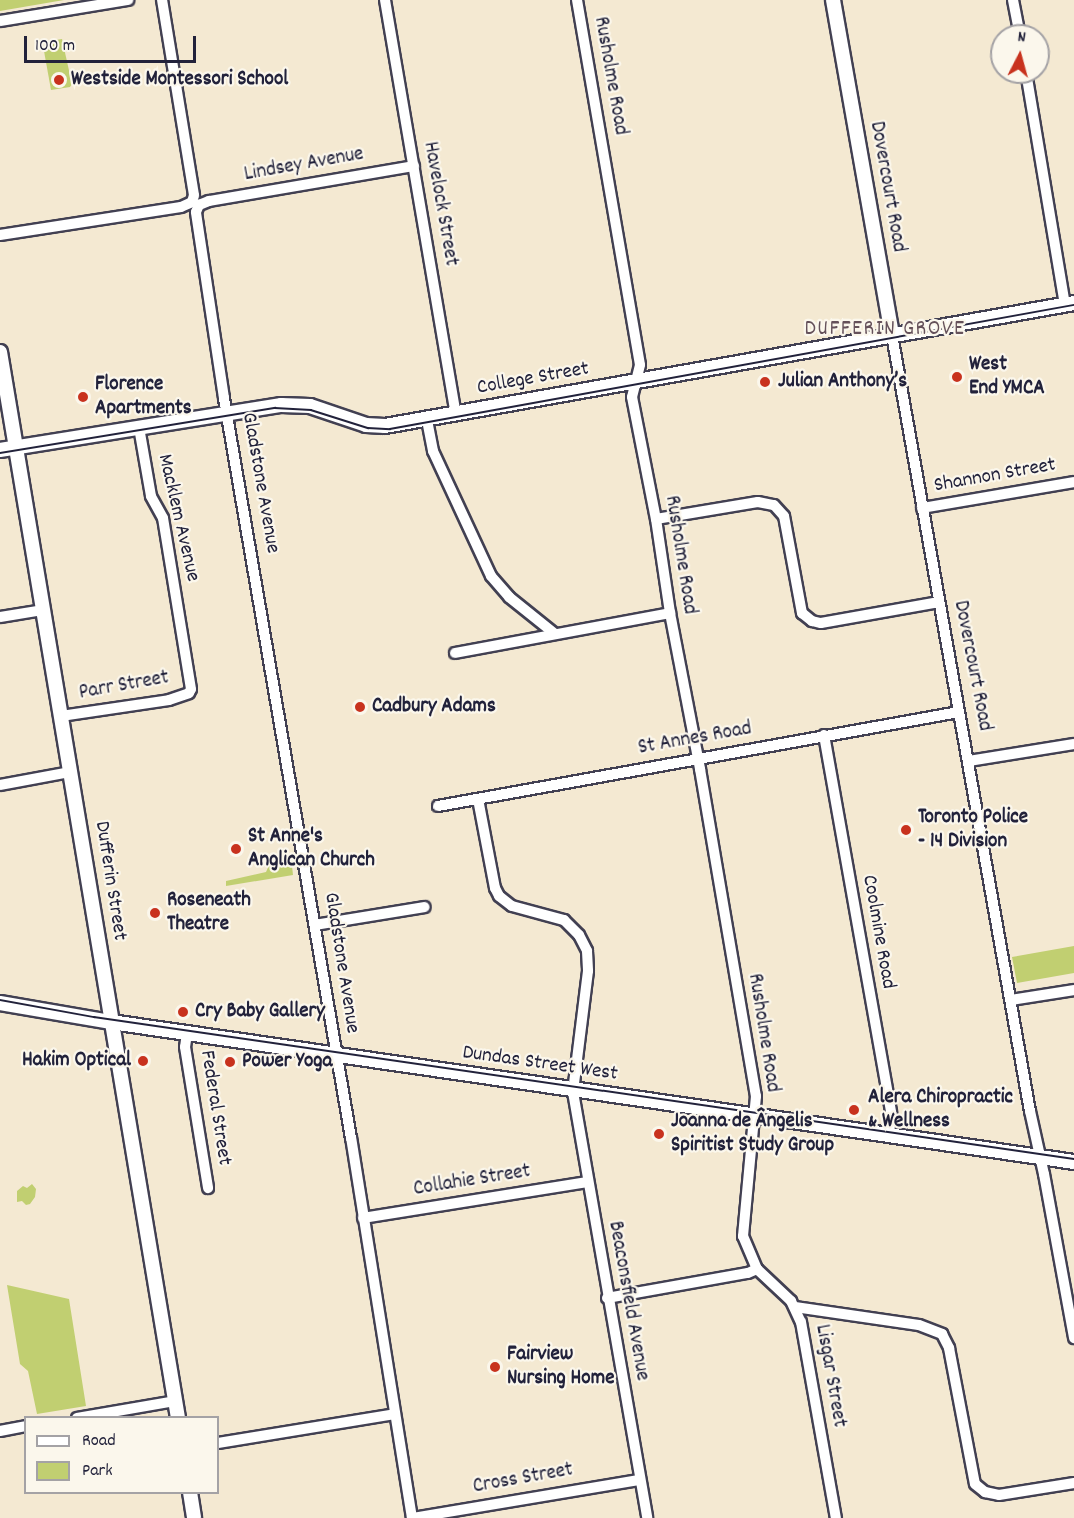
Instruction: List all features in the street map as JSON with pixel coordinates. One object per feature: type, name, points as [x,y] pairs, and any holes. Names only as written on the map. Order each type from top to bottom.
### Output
[{"type":"main road","name":"Dovercourt Road","points":[[833,0],[892,335]]},
{"type":"main road","name":"College Street","points":[[0,450],[227,411],[289,405],[310,406],[376,426],[427,420],[1069,304]]},
{"type":"main road","name":"Dufferin Street","points":[[0,352],[178,1416]]},
{"type":"main road","name":"Dundas Street West","points":[[0,1003],[111,1022],[1074,1162]]},
{"type":"main road","points":[[190,1494],[195,1518]]},
{"type":"street","points":[[0,21],[128,0]]},
{"type":"street","points":[[0,235],[189,205],[194,197],[162,0]]},
{"type":"street","name":"Havelock Street","points":[[385,0],[456,414]]},
{"type":"street","name":"Rusholme Road","points":[[577,0],[639,360],[632,397],[656,519],[670,613],[698,758],[756,1096],[755,1116]]},
{"type":"street","points":[[1013,0],[1018,24]]},
{"type":"street","points":[[1028,84],[1069,304]]},
{"type":"street","name":"Lindsey Avenue","points":[[201,203],[414,165]]},
{"type":"street","name":"Gladstone Avenue","points":[[201,203],[195,212],[412,1518]]},
{"type":"street","name":"Dovercourt Road","points":[[892,335],[1074,1338]]},
{"type":"street","points":[[427,420],[433,451],[491,576],[509,597],[555,634]]},
{"type":"street","name":"Macklem Avenue","points":[[139,427],[151,496],[163,518],[191,689]]},
{"type":"street","name":"Shannon Street","points":[[922,508],[1074,482]]},
{"type":"street","points":[[656,519],[758,502],[774,505],[786,522],[802,613],[812,621],[821,623],[939,602]]},
{"type":"street","points":[[0,617],[43,610]]},
{"type":"street","points":[[455,652],[670,613]]},
{"type":"street","name":"Parr Street","points":[[61,716],[169,700],[189,693],[191,689]]},
{"type":"street","name":"St Annes Road","points":[[438,806],[959,712]]},
{"type":"street","name":"Coolmine Road","points":[[824,735],[891,1113],[889,1136]]},
{"type":"street","points":[[969,761],[1074,744]]},
{"type":"street","points":[[0,785],[70,772]]},
{"type":"street","name":"Beaconsfield Avenue","points":[[478,799],[495,888],[499,896],[512,906],[549,914],[564,921],[579,935],[587,951],[588,971],[573,1090],[607,1298],[647,1518]]},
{"type":"street","points":[[315,925],[425,907]]},
{"type":"street","points":[[1011,1000],[1074,990]]},
{"type":"street","name":"Federal Street","points":[[187,1033],[185,1047],[208,1188]]},
{"type":"street","name":"Lisgar Street","points":[[755,1116],[742,1224],[747,1251],[757,1269],[795,1307],[801,1322],[836,1518]]},
{"type":"street","name":"Collahie Street","points":[[363,1218],[587,1182]]},
{"type":"street","points":[[607,1298],[748,1273],[757,1269]]},
{"type":"street","points":[[795,1307],[920,1325],[942,1334],[949,1348],[975,1484],[985,1492],[999,1495],[1074,1483]]},
{"type":"street","points":[[89,1416],[175,1401]]},
{"type":"street","points":[[219,1443],[395,1414]]},
{"type":"street","points":[[0,1431],[24,1426]]},
{"type":"street","name":"Cross Street","points":[[412,1518],[640,1479]]},
{"type":"green space","points":[[0,0],[64,0],[0,11]]},
{"type":"green space","points":[[62,39],[72,84],[70,87],[51,90],[44,51],[50,41]]},
{"type":"green space","points":[[291,857],[293,875],[226,886],[226,881],[266,872],[271,861]]},
{"type":"green space","points":[[1074,946],[1074,973],[1017,983],[1012,957]]},
{"type":"green space","points":[[32,1184],[36,1189],[35,1197],[30,1204],[17,1202],[17,1191],[23,1186],[27,1188]]},
{"type":"green space","points":[[7,1285],[69,1299],[86,1406],[37,1414],[28,1371],[20,1364]]},
{"type":"tram line","points":[[0,453],[275,408],[311,410],[368,428],[390,429],[1074,305]]},
{"type":"tram line","points":[[0,1000],[94,1017],[1074,1159]]},
{"type":"place","name":"Westside Montessori School","points":[[59,80]]},
{"type":"place","name":"West End YMCA","points":[[957,377]]},
{"type":"place","name":"Julian Anthony’s","points":[[765,382]]},
{"type":"place","name":"Florence Apartments","points":[[83,397]]},
{"type":"place","name":"Cadbury Adams","points":[[360,707]]},
{"type":"place","name":"Toronto Police - 14 Division","points":[[906,830]]},
{"type":"place","name":"St Anne's Anglican Church","points":[[236,849]]},
{"type":"place","name":"Roseneath Theatre","points":[[155,913]]},
{"type":"place","name":"Cry Baby Gallery","points":[[183,1012]]},
{"type":"place","name":"Hakim Optical","points":[[143,1061]]},
{"type":"place","name":"Power Yoga","points":[[230,1062]]},
{"type":"place","name":"Alera Chiropractic & Wellness","points":[[854,1110]]},
{"type":"place","name":"Joanna de Ângelis Spiritist Study Group","points":[[659,1134]]},
{"type":"place","name":"Fairview Nursing Home","points":[[495,1367]]},
{"type":"district","name":"DUFFERIN GROVE","points":[[885,330]]}]
